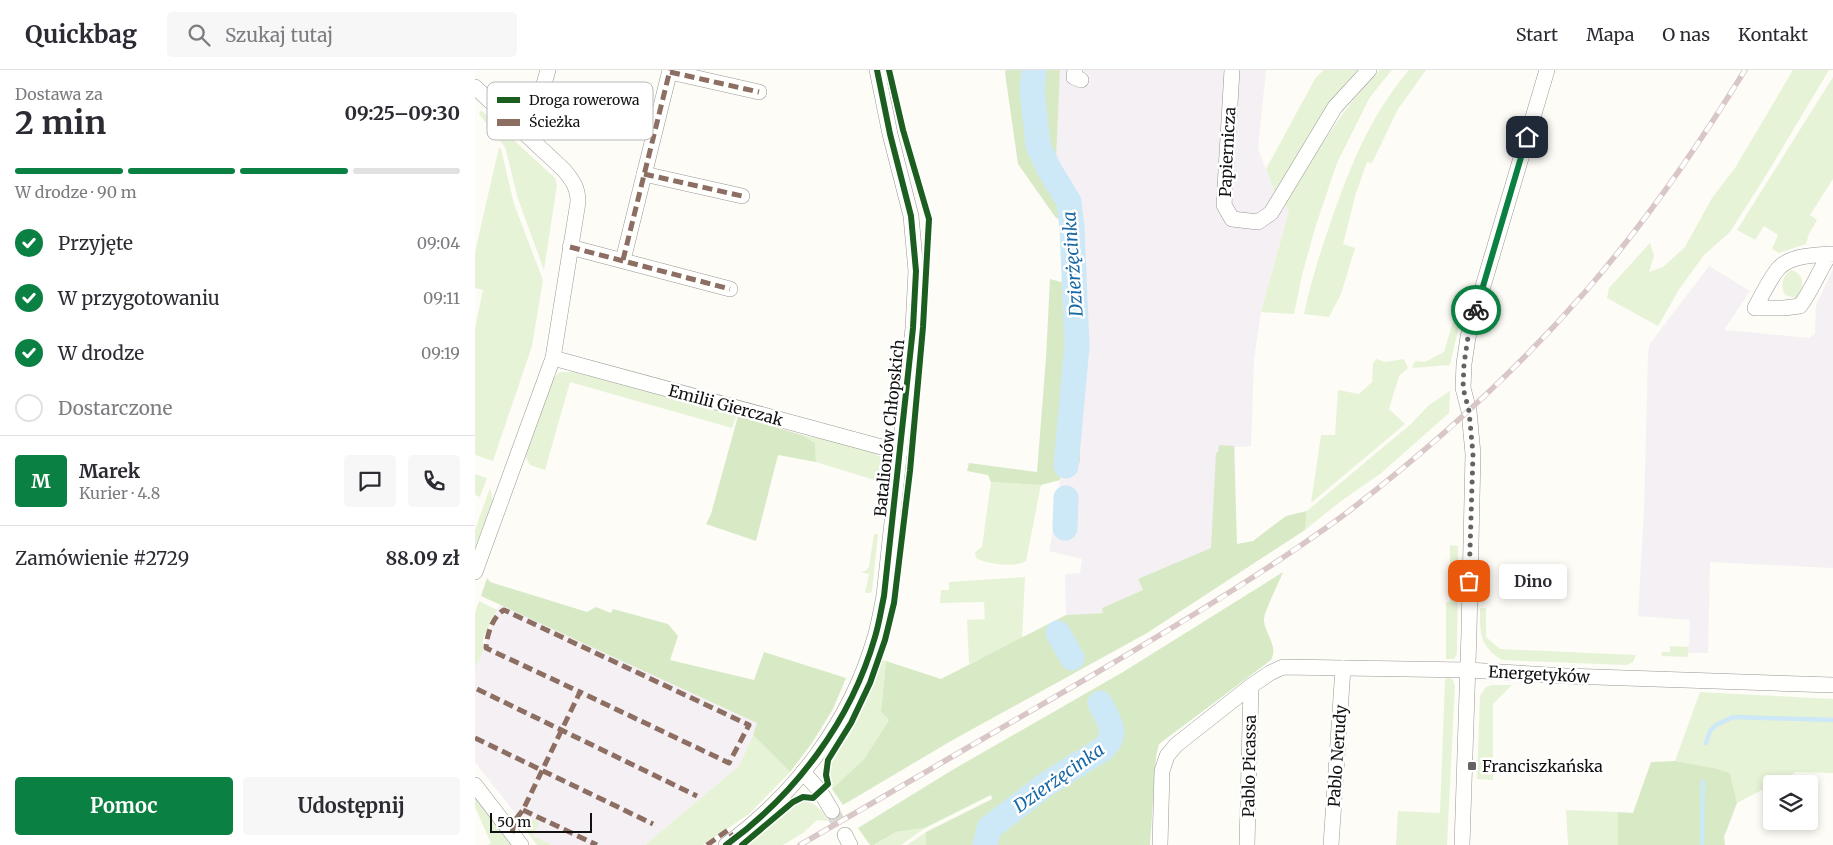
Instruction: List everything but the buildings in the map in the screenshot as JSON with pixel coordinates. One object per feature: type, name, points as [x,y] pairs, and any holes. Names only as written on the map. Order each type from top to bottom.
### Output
[{"type":"street","name":"Batalionów Chłopskich","points":[[726,845],[759,819],[781,798],[834,732],[851,700],[875,637],[886,579],[913,328],[916,271],[911,216],[890,134],[877,70]]},
{"type":"street","name":"Papiernicza","points":[[1232,70],[1224,205],[1232,219],[1258,222],[1271,213],[1335,107],[1369,70]]},
{"type":"street","points":[[1462,845],[1473,454],[1469,411],[1463,388],[1464,364],[1468,337],[1547,70]]},
{"type":"street","points":[[653,138],[670,71],[759,92]]},
{"type":"street","points":[[475,87],[487,98]]},
{"type":"street","points":[[475,572],[553,358],[578,202],[578,190],[573,180],[532,140]]},
{"type":"street","points":[[623,260],[653,140]]},
{"type":"street","points":[[644,174],[742,196]]},
{"type":"street","points":[[570,247],[729,289]]},
{"type":"street","points":[[1832,254],[1821,268],[1800,306],[1755,308],[1779,267],[1791,259],[1832,254]]},
{"type":"street","name":"Emilii Gierczak","points":[[553,358],[900,452]]},
{"type":"street","name":"Energetyków","points":[[1160,845],[1162,772],[1167,756],[1176,745],[1251,686],[1283,667],[1468,670],[1566,676],[1833,685]]},
{"type":"street","name":"Pablo Nerudy","points":[[1331,845],[1343,668]]},
{"type":"street","name":"Pablo Picassa","points":[[1247,845],[1251,686]]},
{"type":"street","points":[[803,772],[820,792],[832,811]]},
{"type":"street","points":[[475,785],[521,845]]},
{"type":"shaded area","points":[[1060,70],[1266,70],[1258,149],[1275,193],[1289,209],[1261,312],[1254,359],[1251,446],[1235,447],[1236,544],[1138,579],[1143,590],[1103,608],[1103,613],[1066,615],[1065,574],[1080,573],[1082,559],[1049,551],[1059,499],[1060,471],[1070,472],[1080,461],[1082,291],[1079,195],[1056,162]]},
{"type":"shaded area","points":[[1709,266],[1750,291],[1724,330],[1809,338],[1815,334],[1816,305],[1833,269],[1833,568],[1710,562],[1708,653],[1689,653],[1690,620],[1638,616],[1644,511],[1648,355],[1649,345]]},
{"type":"shaded area","points":[[501,605],[758,723],[739,766],[645,845],[552,845],[533,836],[475,762],[475,668],[483,652],[494,614]]},
{"type":"green space","points":[[1006,70],[1060,70],[1056,162],[1079,195],[1081,273],[1062,268],[1060,219],[1056,218],[1018,164]]},
{"type":"green space","points":[[1324,70],[1360,70],[1337,93],[1275,193],[1266,169],[1316,77]]},
{"type":"green space","points":[[1380,70],[1392,70],[1370,97],[1337,163],[1316,225],[1302,275],[1294,314],[1261,312],[1289,210],[1285,205],[1340,117]]},
{"type":"green space","points":[[1409,70],[1426,70],[1398,109],[1372,163],[1367,162],[1356,193],[1343,244],[1355,248],[1341,294],[1329,317],[1304,314],[1323,245],[1351,168],[1375,118]]},
{"type":"green space","points":[[1793,70],[1829,70],[1730,232],[1704,255],[1680,288],[1658,326],[1607,298],[1609,288],[1650,243],[1654,256],[1649,272],[1663,267],[1685,247],[1712,198],[1735,168]]},
{"type":"green space","points":[[1833,77],[1833,179],[1810,215],[1817,220],[1806,244],[1779,253],[1772,249],[1778,235],[1764,226],[1755,240],[1737,230]]},
{"type":"green space","points":[[481,110],[487,116],[487,124],[479,114]]},
{"type":"green space","points":[[499,140],[514,140],[555,178],[557,185],[544,270],[518,199],[505,147]]},
{"type":"green space","points":[[499,147],[514,204],[543,280],[532,346],[493,461],[475,455],[475,328],[483,290],[475,288],[475,252]]},
{"type":"green space","points":[[1791,270],[1799,275],[1802,282],[1801,290],[1796,298],[1785,295],[1782,284],[1784,278]]},
{"type":"green space","points":[[1050,279],[1082,288],[1080,462],[1070,472],[1060,471],[1060,480],[1041,485],[991,482],[988,475],[967,471],[969,463],[1037,472]]},
{"type":"green space","points":[[1454,318],[1460,319],[1460,322],[1450,365],[1412,368],[1415,361],[1425,362],[1444,352]]},
{"type":"green space","points":[[1376,359],[1386,362],[1404,359],[1408,368],[1399,376],[1389,409],[1405,424],[1311,503],[1321,435],[1335,435],[1338,390],[1359,394],[1372,382],[1373,364]]},
{"type":"green space","points":[[560,372],[573,372],[737,415],[732,428],[570,382],[545,470],[530,465],[525,456],[553,379]]},
{"type":"green space","points":[[1450,391],[1449,413],[1380,474],[1341,501],[1305,530],[1307,511],[1411,424],[1429,405]]},
{"type":"green space","points":[[738,416],[802,435],[815,443],[816,462],[778,455],[756,541],[706,524],[711,514]]},
{"type":"green space","points":[[802,435],[843,443],[874,453],[884,462],[884,483],[816,462],[815,443]]},
{"type":"green space","points":[[1219,445],[1234,446],[1237,544],[1253,541],[1286,516],[1307,511],[1305,530],[1147,633],[951,741],[843,805],[832,789],[864,759],[889,720],[881,712],[886,661],[941,679],[1066,615],[1103,613],[1102,608],[1143,590],[1138,579],[1211,548],[1216,453],[1218,452]]},
{"type":"green space","points":[[475,474],[487,478],[480,497],[475,495]]},
{"type":"green space","points":[[991,482],[1041,485],[1026,561],[1015,564],[1001,564],[976,558],[975,552],[982,547]]},
{"type":"green space","points":[[490,488],[494,505],[475,555],[475,530]]},
{"type":"green space","points":[[874,534],[878,534],[872,591],[865,593],[869,574],[860,572],[865,571],[869,567]]},
{"type":"green space","points":[[1450,545],[1458,546],[1457,654],[1454,659],[1446,659],[1446,602],[1450,602]]},
{"type":"green space","points":[[1283,572],[1264,619],[1273,650],[1271,660],[1159,744],[1156,757],[1150,845],[926,845],[926,832],[992,799],[991,795],[925,828],[896,832],[874,845],[870,845],[858,828],[954,769],[1123,672]]},
{"type":"green space","points":[[1025,577],[1022,639],[969,664],[967,620],[985,619],[984,602],[940,603],[941,590],[949,590],[949,582]]},
{"type":"green space","points":[[487,578],[490,582],[587,612],[596,607],[611,613],[613,609],[668,624],[678,636],[670,660],[754,680],[764,652],[846,678],[833,709],[812,743],[790,772],[753,735],[757,723],[481,596]]},
{"type":"green space","points":[[479,601],[497,610],[483,638],[483,652],[475,668],[475,613]]},
{"type":"green space","points":[[1480,608],[1486,608],[1486,637],[1500,649],[1636,655],[1633,662],[1626,665],[1502,660],[1494,655],[1482,638]]},
{"type":"green space","points":[[1670,646],[1689,647],[1688,657],[1662,656],[1661,652],[1670,652]]},
{"type":"green space","points":[[882,660],[886,661],[881,712],[889,720],[864,759],[832,789],[830,766],[855,723]]},
{"type":"green space","points":[[1448,677],[1453,680],[1455,686],[1447,845],[1396,845],[1398,811],[1440,813],[1445,680]]},
{"type":"green space","points":[[1491,685],[1512,685],[1493,704],[1493,780],[1477,779],[1480,696],[1486,687]]},
{"type":"green space","points":[[1700,692],[1833,699],[1833,773],[1796,772],[1790,775],[1763,775],[1763,789],[1737,803],[1730,773],[1675,761]]},
{"type":"green space","points":[[753,735],[790,772],[749,814],[703,845],[645,845],[739,766]]},
{"type":"green space","points":[[1675,761],[1730,773],[1737,803],[1724,837],[1725,845],[1618,845],[1618,812],[1633,813],[1651,762]]},
{"type":"green space","points":[[475,796],[512,845],[488,845],[491,843],[475,807]]},
{"type":"green space","points":[[804,800],[818,808],[828,821],[817,820],[803,833],[783,845],[747,845],[794,804]]},
{"type":"green space","points":[[1566,810],[1618,812],[1618,845],[1568,845]]},
{"type":"green space","points":[[533,819],[539,823],[533,836],[552,845],[537,845],[525,829],[526,823]]},
{"type":"green space","points":[[925,828],[901,845],[875,845],[896,832]]},
{"type":"green space","points":[[926,832],[926,845],[907,845]]},
{"type":"waterway","name":"Dzierżęcinka","points":[[1034,70],[1032,90],[1038,145],[1049,169],[1069,202],[1072,228],[1077,346],[1066,466]]},
{"type":"waterway","name":"Dzierżęcinka","points":[[1065,528],[1066,498]]},
{"type":"waterway","name":"Dzierżęcinka","points":[[1058,633],[1072,658]]},
{"type":"waterway","name":"Dzierżęcinka","points":[[985,845],[989,828],[1048,783],[1103,749],[1108,743],[1112,732],[1111,726],[1100,703]]},
{"type":"waterway","points":[[1706,743],[1710,731],[1716,725],[1733,717],[1833,720]]},
{"type":"waterway","points":[[1702,845],[1703,782]]},
{"type":"tunnel","points":[[832,811],[845,835]]},
{"type":"railway","points":[[800,845],[1091,676],[1246,582],[1346,513],[1415,458],[1503,378],[1585,292],[1649,212],[1708,128],[1745,70]]},
{"type":"marked path","points":[[653,139],[670,70]]},
{"type":"marked path","points":[[670,72],[759,92]]},
{"type":"marked path","points":[[623,260],[653,140]]},
{"type":"marked path","points":[[644,174],[742,196]]},
{"type":"marked path","points":[[570,247],[730,289]]},
{"type":"marked path","points":[[512,833],[515,820],[523,810],[580,692],[486,648],[491,627],[496,617],[504,610],[749,725],[729,763],[580,692]]},
{"type":"marked path","points":[[477,689],[697,796]]},
{"type":"marked path","points":[[475,738],[653,824]]},
{"type":"marked path","points":[[523,810],[597,845]]},
{"type":"marked path","points":[[707,845],[728,830],[736,841]]},
{"type":"cycle path","points":[[726,845],[752,825],[798,779],[836,726],[865,668],[884,596],[913,328],[916,271],[911,216],[890,134],[877,70]]},
{"type":"cycle path","points":[[742,845],[793,802],[803,797],[813,798],[828,784],[826,775],[828,760],[851,723],[870,683],[885,640],[894,603],[910,471],[923,327],[929,219],[903,130],[889,70]]},
{"type":"way so far","points":[[1469,581],[1473,454],[1469,411],[1463,388],[1468,337],[1476,310]]},
{"type":"place","name":"Dino","points":[[1469,581]]},
{"type":"place","name":"Franciszkańska","points":[[1472,766]]},
{"type":"route","points":[[1476,310],[1527,137]]}]
